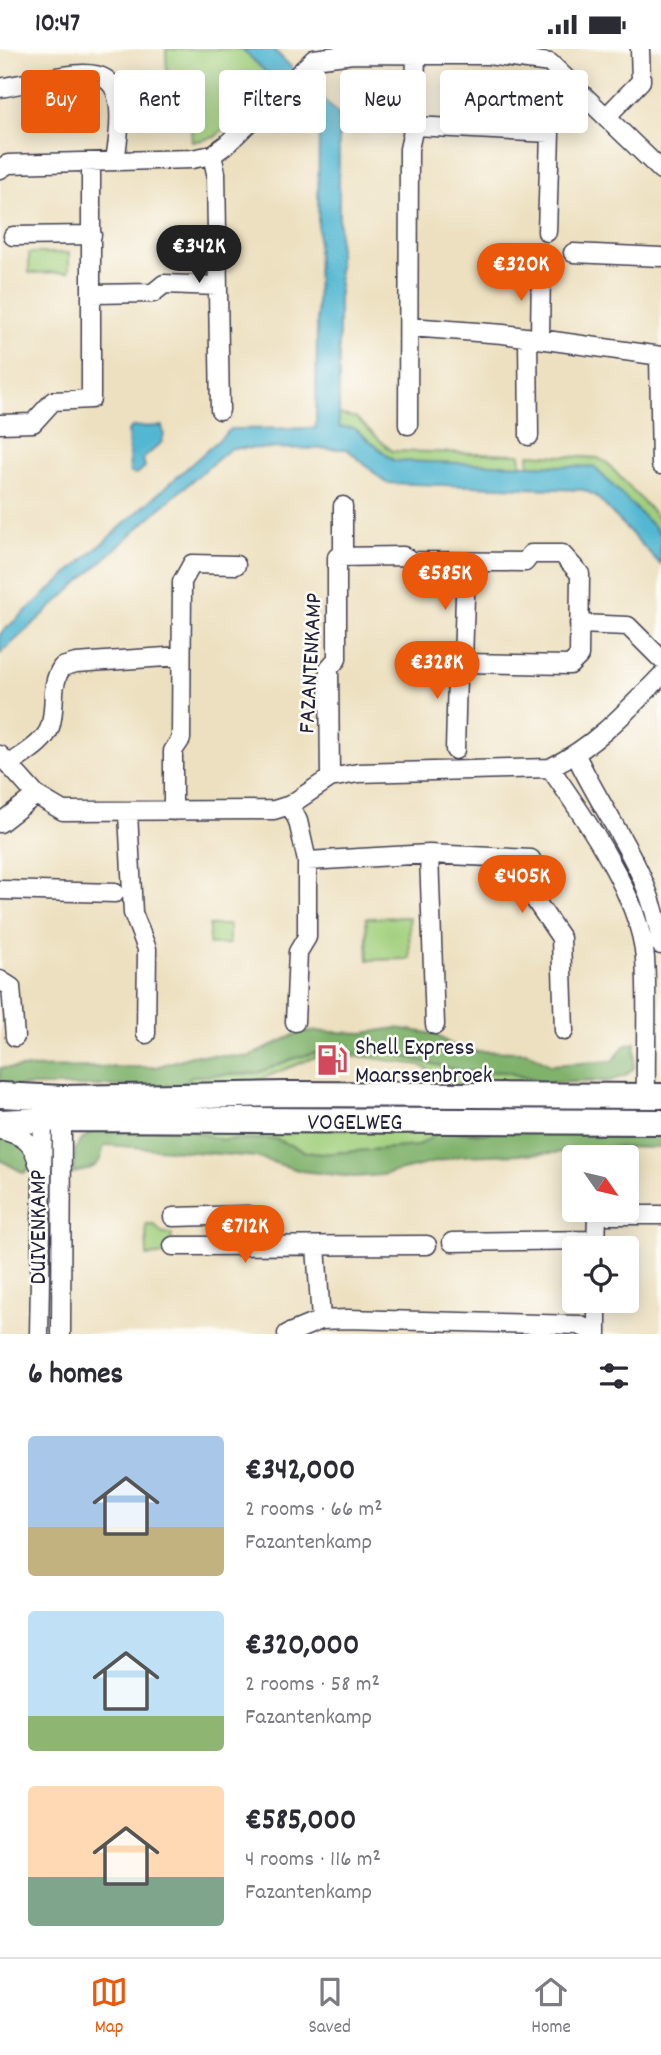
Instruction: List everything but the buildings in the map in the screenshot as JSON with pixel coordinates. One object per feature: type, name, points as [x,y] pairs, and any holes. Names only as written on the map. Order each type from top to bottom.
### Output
[{"type":"street","points":[[607,116],[641,81],[640,49]]},
{"type":"street","points":[[0,169],[8,163],[191,159],[212,155],[314,59],[353,52],[416,56],[488,52],[550,63],[661,170]]},
{"type":"street","points":[[416,56],[416,70]]},
{"type":"street","points":[[0,88],[71,71],[101,68],[112,75],[118,85],[121,118],[115,160]]},
{"type":"street","points":[[426,127],[550,133],[547,232]]},
{"type":"street","points":[[408,425],[406,339],[411,327],[409,149],[412,133]]},
{"type":"street","points":[[212,155],[216,173],[220,410]]},
{"type":"street","points":[[0,424],[33,423],[52,401],[91,400],[91,162]]},
{"type":"street","points":[[13,236],[92,235]]},
{"type":"street","points":[[573,253],[661,257]]},
{"type":"street","points":[[528,436],[541,268]]},
{"type":"street","points":[[92,293],[153,293],[164,284],[218,286]]},
{"type":"street","points":[[411,327],[534,338],[660,356],[661,465]]},
{"type":"street","name":"FAZANTENKAMP","points":[[330,778],[329,668],[337,659],[337,557],[343,557],[343,506]]},
{"type":"street","points":[[343,557],[403,556],[413,561],[525,562],[531,554],[562,554],[580,574],[579,656],[570,665],[463,663]]},
{"type":"street","points":[[455,750],[457,675],[463,663],[466,562]]},
{"type":"street","points":[[173,811],[173,751],[181,739],[182,582],[192,564],[236,565]]},
{"type":"street","points":[[579,624],[628,627],[661,659]]},
{"type":"street","points":[[181,656],[76,663],[62,667],[54,679],[50,728],[38,743],[5,760],[36,795],[63,811],[274,810],[290,805],[330,778],[359,773],[550,768],[604,736],[661,676]]},
{"type":"street","points":[[576,755],[596,799],[644,879],[658,917],[661,945]]},
{"type":"street","points":[[550,768],[615,870],[639,929],[645,956],[653,1096]]},
{"type":"street","points":[[0,823],[36,795]]},
{"type":"street","points":[[290,805],[298,821],[307,860],[307,937],[298,952],[295,1023]]},
{"type":"street","points":[[128,812],[133,913],[147,949],[146,1034]]},
{"type":"street","points":[[307,860],[429,854],[531,859],[530,894],[561,938],[564,1031]]},
{"type":"street","points":[[429,854],[435,1025]]},
{"type":"street","points":[[0,890],[115,893]]},
{"type":"street","points":[[0,980],[11,986],[15,1037]]},
{"type":"street","name":"VOGELWEG","points":[[0,1095],[52,1108],[654,1122],[653,1096],[288,1094],[52,1108],[0,1122]]},
{"type":"street","name":"DUIVENKAMP","points":[[39,1334],[41,1175],[52,1108]]},
{"type":"street","name":"DUIVENKAMP","points":[[52,1108],[61,1334]]},
{"type":"street","name":"DUIVENKAMP","points":[[0,1130],[16,1133],[33,1146],[41,1175]]},
{"type":"street","points":[[173,1217],[248,1215],[249,1246]]},
{"type":"street","points":[[596,1236],[597,1215],[661,1215]]},
{"type":"street","points":[[452,1242],[562,1244]]},
{"type":"street","points":[[173,1246],[427,1245]]},
{"type":"street","points":[[316,1246],[321,1320]]},
{"type":"street","points":[[287,1334],[321,1320],[396,1327],[579,1325],[597,1334],[597,1313]]},
{"type":"green space","points":[[166,49],[242,49],[264,70],[219,70],[219,133],[215,137],[192,142],[191,133],[205,133],[205,70],[167,70]]},
{"type":"green space","points":[[29,253],[69,253],[69,272],[29,273]]},
{"type":"green space","points":[[338,414],[356,418],[392,451],[520,454],[521,465],[394,461],[354,428],[339,427]]},
{"type":"green space","points":[[529,454],[598,458],[607,463],[661,521],[661,534],[594,467],[529,465]]},
{"type":"green space","points":[[409,917],[410,959],[368,960],[366,918]]},
{"type":"green space","points":[[209,925],[229,925],[229,944],[209,945]]},
{"type":"green space","points":[[397,1028],[434,1034],[462,1051],[527,1052],[550,1065],[613,1061],[624,1046],[635,1043],[634,1068],[625,1076],[609,1081],[543,1083],[507,1072],[462,1071],[391,1054],[318,1052],[258,1073],[191,1076],[182,1086],[0,1086],[0,1068],[156,1067],[195,1055],[248,1057],[302,1031],[364,1033]]},
{"type":"green space","points":[[318,1052],[391,1054],[462,1071],[507,1072],[543,1083],[453,1084],[420,1065],[367,1057],[315,1057],[246,1085],[182,1086],[191,1076],[258,1073]]},
{"type":"green space","points":[[661,1126],[661,1148],[639,1148],[639,1145],[562,1145],[562,1152],[460,1156],[382,1175],[354,1177],[301,1171],[256,1157],[108,1145],[103,1148],[100,1160],[94,1167],[73,1173],[75,1150],[80,1141],[96,1128],[187,1129],[221,1140],[276,1139],[306,1152],[321,1154],[417,1146],[442,1131],[485,1134],[498,1129]]},
{"type":"green space","points":[[187,1129],[498,1129],[485,1134],[467,1130],[417,1146],[321,1154],[306,1152],[276,1139],[221,1140]]},
{"type":"green space","points":[[12,1135],[35,1162],[24,1173],[0,1160],[0,1136]]},
{"type":"green space","points":[[146,1225],[154,1225],[163,1234],[172,1234],[169,1254],[147,1256]]},
{"type":"water","points":[[242,49],[273,49],[294,70],[264,70]]},
{"type":"water","points":[[326,102],[339,115],[339,427],[354,428],[394,461],[594,467],[661,534],[661,565],[596,496],[584,490],[386,483],[347,449],[231,448],[158,510],[0,654],[0,634],[231,429],[316,428],[319,133],[326,133]]},
{"type":"water","points":[[162,426],[164,434],[161,443],[143,459],[145,467],[137,474],[130,473],[128,431],[132,427]]},
{"type":"place","name":"Shell Express Maarssenbroek","points":[[332,1060]]}]
